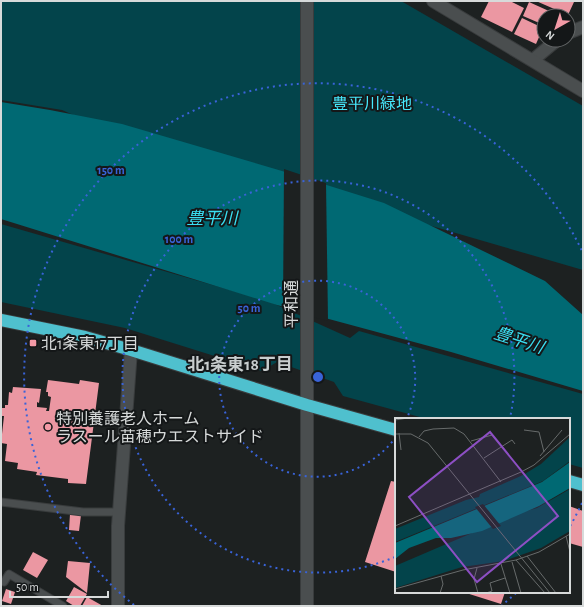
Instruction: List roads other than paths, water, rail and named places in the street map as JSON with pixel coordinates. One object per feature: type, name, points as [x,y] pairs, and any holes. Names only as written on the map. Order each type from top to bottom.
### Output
[{"type":"highway","points":[[3,321],[85,337],[132,350],[307,405],[395,430]]},
{"type":"highway","points":[[570,481],[583,485]]},
{"type":"street","name":"平和通","points":[[306,606],[307,1]]},
{"type":"street","points":[[433,1],[583,90]]},
{"type":"street","points":[[533,60],[547,48]]},
{"type":"street","points":[[118,606],[118,526],[132,350]]},
{"type":"lane","points":[[1,502],[83,512],[118,512]]},
{"type":"lane","points":[[4,582],[9,574],[62,606]]},
{"type":"water","name":"豊平川","points":[[1,102],[122,124],[384,203],[545,281],[583,315],[583,391],[451,352],[277,305],[1,219]]},
{"type":"place","name":"北1条東17丁目","points":[[33,343]]},
{"type":"place","name":"特別養護老人ホーム ラスール苗穂ウエストサイド","points":[[48,427]]},
{"type":"district","name":"北1条東18丁目","points":[[240,364]]},
{"type":"park label","name":"豊平川緑地","points":[[372,103]]}]
